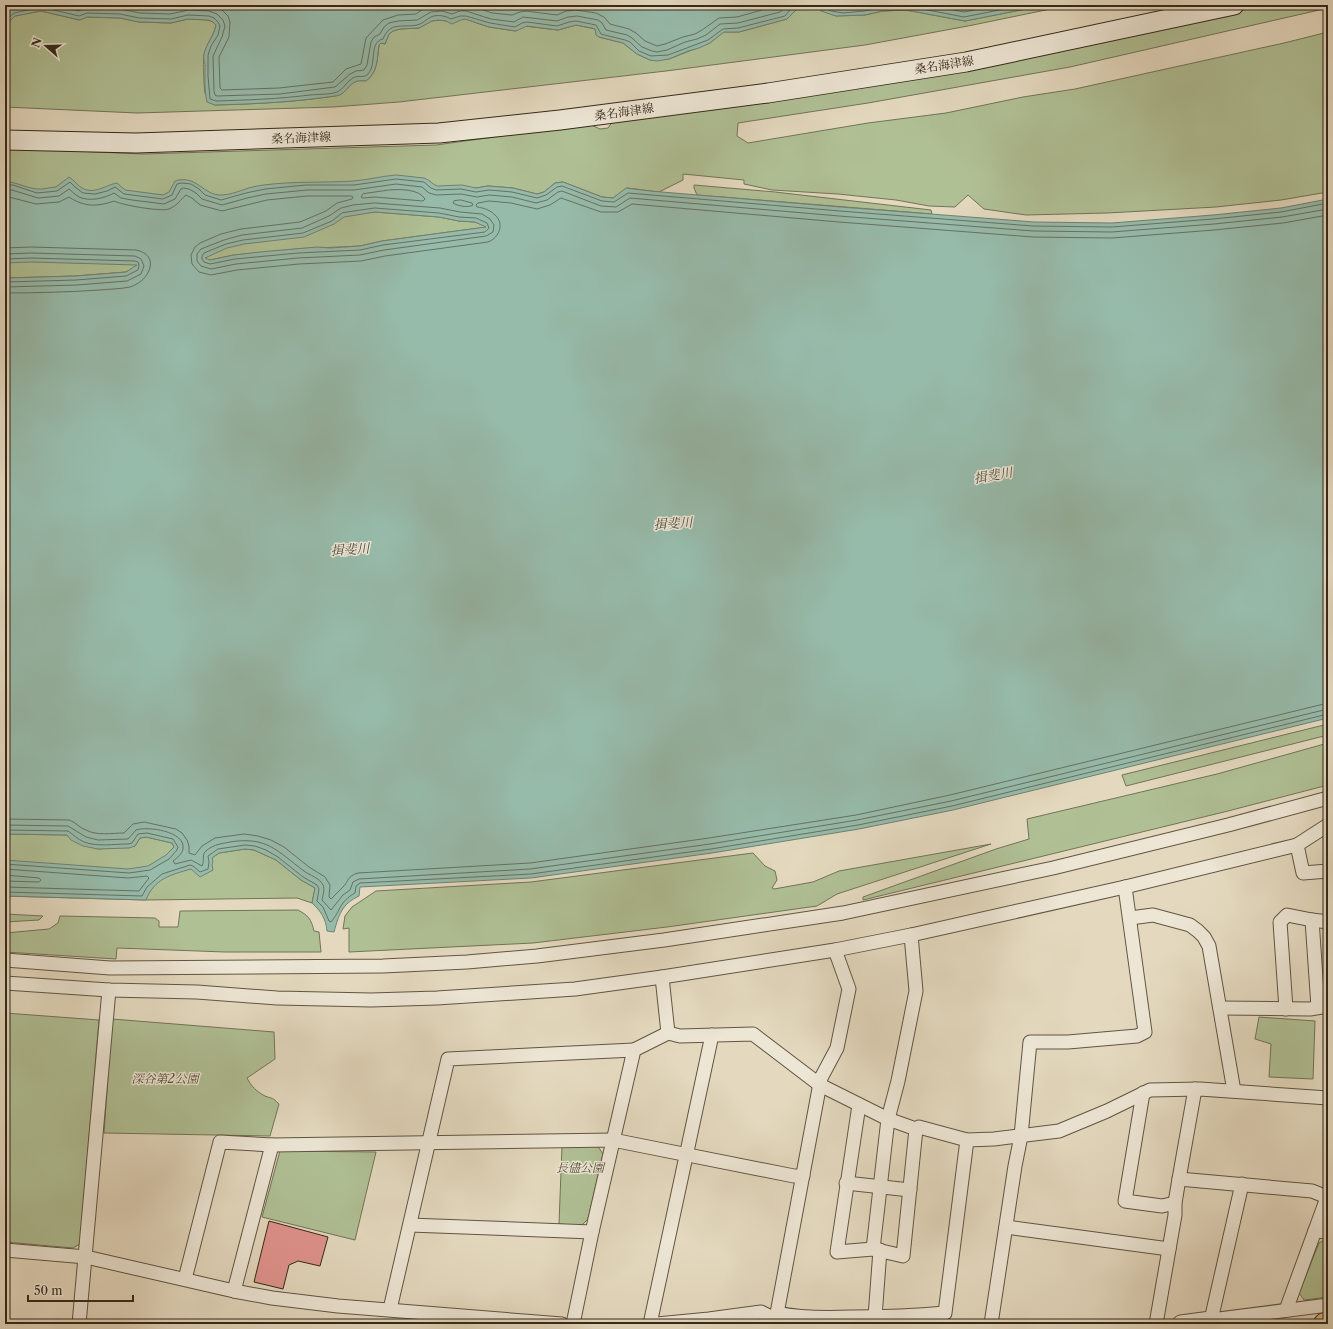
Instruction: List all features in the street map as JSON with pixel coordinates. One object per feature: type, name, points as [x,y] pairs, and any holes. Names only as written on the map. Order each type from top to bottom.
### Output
[{"type":"main road","name":"桑名海津線","points":[[5,140],[136,143],[439,133],[560,120],[768,92],[966,62],[1234,5]]},
{"type":"street","points":[[5,960],[110,968],[383,966],[467,962],[537,956],[672,938],[843,912],[1053,868],[1228,825],[1328,798]]},
{"type":"street","points":[[5,982],[109,990],[197,992],[277,998],[386,1000],[575,989],[835,950],[911,935],[1125,887],[1297,845],[1328,826]]},
{"type":"street","points":[[1297,845],[1303,873],[1328,871]]},
{"type":"street","points":[[991,1324],[1021,1136],[1030,1042],[1068,1042],[1122,1038],[1138,1036],[1145,1032],[1125,887]]},
{"type":"street","points":[[1130,918],[1153,915],[1190,925],[1204,937],[1208,946],[1234,1091]]},
{"type":"street","points":[[1286,1009],[1280,922],[1287,915],[1328,922]]},
{"type":"street","points":[[1220,1008],[1310,1009],[1323,1007],[1312,920]]},
{"type":"street","points":[[875,1317],[876,1250],[880,1186],[888,1120],[898,1081],[916,991],[911,935]]},
{"type":"street","points":[[776,1319],[821,1078],[837,1048],[849,989],[835,950]]},
{"type":"street","points":[[662,977],[668,1033]]},
{"type":"street","points":[[79,1324],[109,990]]},
{"type":"street","points":[[390,1310],[448,1059],[634,1050],[668,1033],[680,1036],[753,1034],[820,1085],[888,1120],[916,1129],[919,1127],[967,1140],[994,1139],[1060,1131],[1107,1111],[1150,1090],[1195,1089],[1328,1098]]},
{"type":"street","points":[[650,1324],[712,1035]]},
{"type":"street","points":[[573,1324],[592,1232],[634,1050]]},
{"type":"street","points":[[1156,1324],[1176,1215],[1175,1203],[1178,1179],[1195,1089]]},
{"type":"street","points":[[1143,1093],[1125,1201],[1162,1206],[1175,1203]]},
{"type":"street","points":[[859,1105],[846,1182],[837,1252],[876,1250],[903,1256],[916,1129]]},
{"type":"street","points":[[185,1279],[220,1142],[272,1145],[613,1140],[794,1176],[803,1176]]},
{"type":"street","points":[[657,1324],[761,1312],[776,1319],[795,1317],[875,1317],[912,1320],[945,1313],[967,1140]]},
{"type":"street","points":[[234,1291],[272,1145]]},
{"type":"street","points":[[1178,1179],[1312,1191],[1328,1196],[1322,1231],[1286,1310]]},
{"type":"street","points":[[846,1182],[910,1190]]},
{"type":"street","points":[[1210,1320],[1242,1184]]},
{"type":"street","points":[[410,1225],[592,1232]]},
{"type":"street","points":[[1006,1227],[1169,1249]]},
{"type":"street","points":[[5,1250],[86,1257],[234,1291],[272,1298],[338,1306],[562,1324]]},
{"type":"street","points":[[1181,1324],[1328,1305]]},
{"type":"green space","points":[[799,5],[816,5],[818,9],[836,16],[865,15],[883,11],[906,10],[965,21],[1046,5],[1070,5],[865,45],[666,71],[399,102],[333,107],[137,113],[5,107],[5,41],[9,22],[15,16],[41,11],[79,20],[87,17],[120,18],[139,22],[171,23],[188,19],[208,20],[213,22],[216,25],[204,55],[204,74],[205,93],[215,105],[290,101],[340,95],[355,82],[366,81],[373,74],[379,45],[380,43],[385,44],[389,34],[400,29],[419,28],[432,21],[465,19],[489,27],[515,31],[524,26],[558,30],[576,25],[595,29],[599,37],[623,43],[637,54],[650,60],[669,59],[710,43],[723,32],[739,32],[787,19]]},
{"type":"green space","points":[[1266,5],[1328,5],[1328,8],[1070,67],[868,103],[738,123],[737,136],[748,143],[868,123],[946,113],[1023,97],[1075,89],[1328,32],[1328,192],[1281,200],[1216,207],[1107,213],[1026,215],[984,209],[968,195],[955,207],[929,206],[896,200],[838,194],[772,190],[744,184],[744,180],[683,174],[683,180],[659,192],[627,188],[613,198],[602,197],[563,182],[555,183],[544,192],[537,194],[513,188],[488,186],[476,188],[206,203],[5,198],[5,148],[143,154],[436,145],[589,124],[600,129],[608,128],[613,121],[966,69]]},
{"type":"green space","points":[[694,185],[775,192],[931,210],[932,214],[697,195]]},
{"type":"green space","points":[[375,212],[439,217],[459,221],[475,222],[487,227],[382,241],[360,246],[297,249],[234,255],[210,260],[138,265],[126,272],[76,276],[5,278],[5,252]]},
{"type":"green space","points":[[1328,724],[1328,735],[1126,786],[1122,775]]},
{"type":"green space","points":[[1328,743],[1328,785],[1228,811],[863,900],[863,897],[996,849],[1029,839],[1027,819],[1217,774]]},
{"type":"green space","points":[[5,834],[67,835],[98,849],[135,846],[140,838],[146,837],[172,843],[174,847],[212,858],[219,853],[245,849],[254,850],[276,860],[301,880],[315,888],[312,903],[297,898],[146,900],[5,896]]},
{"type":"green space","points":[[991,844],[837,894],[817,906],[667,927],[533,943],[349,952],[349,928],[343,929],[345,916],[352,907],[376,891],[531,882],[753,853],[765,866],[775,871],[777,880],[772,888],[774,889],[813,882],[839,871]]},
{"type":"green space","points":[[298,910],[309,918],[314,931],[319,932],[321,952],[225,952],[117,948],[116,959],[5,952],[5,933],[49,929],[58,923],[60,916],[155,918],[159,921],[159,927],[178,927],[180,911]]},
{"type":"green space","points":[[5,914],[43,916],[39,920],[5,922]]},
{"type":"green space","points":[[5,1013],[99,1020],[80,1244],[73,1248],[5,1242]]},
{"type":"green space","points":[[1259,1017],[1315,1021],[1313,1079],[1269,1077],[1271,1044],[1255,1039]]},
{"type":"green space","name":"深谷第2公園","points":[[112,1019],[274,1032],[275,1059],[247,1078],[257,1091],[274,1099],[279,1104],[270,1136],[104,1133]]},
{"type":"green space","name":"長儘公園","points":[[597,1145],[603,1154],[588,1219],[581,1226],[559,1224],[562,1146]]},
{"type":"green space","points":[[280,1151],[376,1152],[355,1240],[262,1217]]},
{"type":"green space","points":[[1328,1239],[1328,1297],[1304,1300],[1299,1293],[1319,1243]]},
{"type":"water","points":[[5,5],[799,5],[787,19],[739,32],[724,32],[710,43],[699,48],[669,59],[657,61],[650,60],[637,54],[623,43],[599,37],[596,35],[595,29],[576,25],[558,30],[527,26],[516,31],[489,27],[465,19],[452,24],[446,21],[432,21],[419,28],[400,29],[389,34],[385,44],[381,43],[379,45],[373,74],[366,81],[355,82],[340,95],[290,101],[215,105],[207,102],[204,58],[205,50],[214,33],[216,25],[213,22],[208,20],[188,19],[171,23],[139,22],[120,18],[87,17],[80,20],[41,11],[15,16],[9,22],[5,41]]},
{"type":"water","points":[[816,5],[1046,5],[965,21],[906,10],[883,11],[865,15],[836,16],[821,11]]},
{"type":"water","name":"揖斐川","points":[[396,175],[424,178],[437,186],[462,185],[476,188],[488,186],[513,188],[537,194],[544,192],[555,183],[563,182],[602,197],[613,198],[626,188],[1034,222],[1112,223],[1281,208],[1328,199],[1328,718],[953,810],[859,829],[712,853],[531,878],[360,887],[359,896],[349,902],[342,910],[334,932],[327,931],[326,923],[318,909],[312,903],[315,888],[301,880],[276,860],[254,850],[245,849],[219,853],[212,858],[213,870],[200,877],[191,869],[176,873],[164,879],[153,887],[146,900],[5,896],[5,860],[128,869],[148,866],[166,855],[174,847],[172,843],[146,837],[140,838],[135,846],[129,848],[98,849],[83,846],[71,840],[67,835],[5,834],[5,278],[76,276],[126,272],[137,265],[31,262],[5,263],[5,181],[42,189],[56,187],[69,177],[80,187],[86,190],[95,190],[117,183],[125,190],[163,195],[169,192],[175,181],[189,180],[210,192],[222,195],[264,185],[353,181]],"holes":[[[375,212],[439,217],[459,221],[475,222],[486,227],[382,241],[360,246],[330,248],[317,247],[260,252],[210,260],[205,258],[227,248],[244,244],[304,237],[334,224],[344,217]]]},
{"type":"building","points":[[269,1221],[328,1237],[320,1266],[298,1261],[289,1265],[283,1289],[254,1282]]}]
